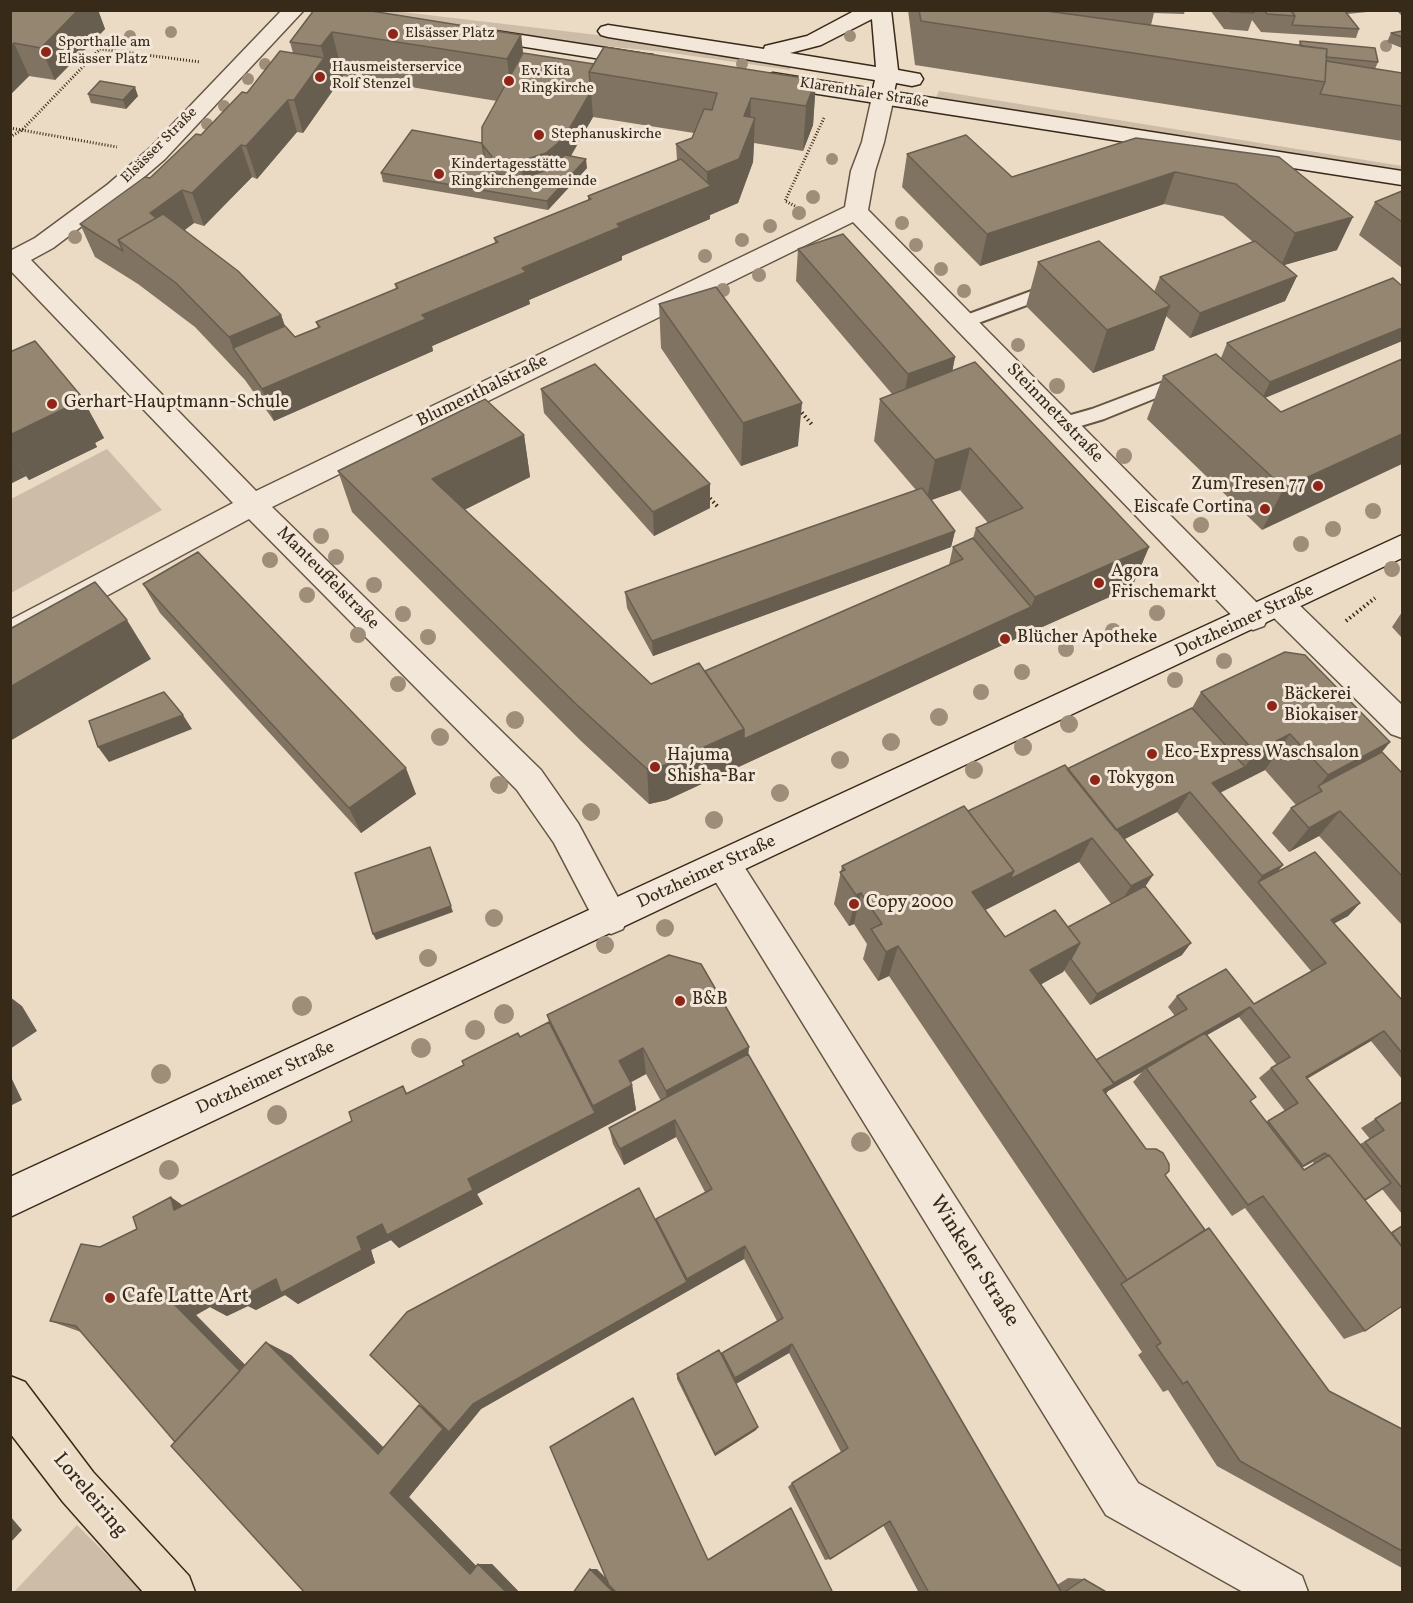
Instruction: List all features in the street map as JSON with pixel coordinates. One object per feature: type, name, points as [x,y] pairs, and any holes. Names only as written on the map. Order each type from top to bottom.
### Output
[{"type":"main road","name":"Loreleiring","points":[[10,1397],[78,1487],[173,1593]]},
{"type":"street","name":"Elsässer Straße","points":[[13,260],[44,243],[115,190],[156,154],[294,10]]},
{"type":"street","points":[[758,54],[814,41],[873,10]]},
{"type":"street","points":[[856,211],[863,171],[873,142],[885,86],[881,10]]},
{"type":"street","name":"Klarenthaler Straße","points":[[592,29],[758,54],[885,86],[1402,178]]},
{"type":"street","points":[[458,31],[667,64]]},
{"type":"street","name":"Klarenthaler Straße","points":[[748,76],[885,86],[937,84],[1402,160]]},
{"type":"street","name":"Steinmetzstraße","points":[[856,211],[1064,424],[1267,612],[1402,725]]},
{"type":"street","name":"Blumenthalstraße","points":[[10,634],[252,505],[856,211]]},
{"type":"street","name":"Manteuffelstraße","points":[[13,260],[252,505],[529,780],[566,833],[611,918]]},
{"type":"street","name":"Dotzheimer Straße","points":[[10,1198],[1267,612],[1402,546]]},
{"type":"street","name":"Winkeler Straße","points":[[724,865],[1122,1499],[1286,1593]]},
{"type":"lane","points":[[964,322],[1068,284]]},
{"type":"lane","points":[[1064,424],[1098,414],[1201,374]]},
{"type":"path","points":[[10,137],[22,129],[100,49],[237,67]]},
{"type":"path","points":[[804,210],[785,201],[824,118]]},
{"type":"path","points":[[10,128],[156,154]]},
{"type":"path","points":[[792,400],[813,426]]},
{"type":"path","points":[[702,490],[718,507]]},
{"type":"path","points":[[1344,622],[1378,596]]},
{"type":"shaded area","points":[[365,11],[394,11],[606,36],[792,63],[790,70],[665,52],[582,44]]},
{"type":"shaded area","points":[[939,91],[1402,166],[1402,171],[936,97]]},
{"type":"shaded area","points":[[107,449],[162,510],[11,593],[11,499]]},
{"type":"shaded area","points":[[77,1525],[144,1592],[14,1592]]},
{"type":"building","points":[[10,10],[78,10],[41,48],[14,43],[10,47]]},
{"type":"building","points":[[314,10],[365,10],[521,35],[507,59],[332,32],[321,46],[290,42]]},
{"type":"building","points":[[919,10],[1039,10],[1327,49],[1325,82],[921,21]]},
{"type":"building","points":[[1229,10],[1252,10],[1254,13],[1230,12]]},
{"type":"building","points":[[1264,10],[1291,10],[1295,16],[1267,14]]},
{"type":"building","points":[[1344,10],[1359,29],[1292,25],[1295,16],[1291,11]]},
{"type":"building","points":[[1402,31],[1402,37],[1391,33]]},
{"type":"building","points":[[1300,41],[1375,48],[1378,62],[1326,57],[1327,49],[1301,46]]},
{"type":"building","points":[[604,47],[816,80],[806,106],[751,98],[744,116],[755,118],[739,159],[707,172],[676,144],[692,138],[704,109],[712,110],[717,93],[589,72]]},
{"type":"building","points":[[280,51],[324,58],[294,100],[288,100],[246,146],[241,145],[192,193],[182,190],[150,213],[156,218],[118,240],[123,251],[80,224],[145,177],[150,178],[196,134],[201,135],[242,92],[247,93]]},
{"type":"building","name":"Stephanuskirche","points":[[523,53],[594,64],[589,72],[591,91],[564,138],[546,153],[521,161],[493,158],[482,144],[482,127]]},
{"type":"building","points":[[1326,61],[1402,73],[1402,106],[1320,94],[1325,82]]},
{"type":"building","points":[[100,81],[135,87],[123,100],[88,94]]},
{"type":"building","name":"Kindertagesstätte Ringkirchengemeinde","points":[[412,130],[482,143],[485,161],[496,174],[523,178],[547,170],[565,155],[586,159],[547,201],[381,173]]},
{"type":"building","points":[[966,135],[1012,177],[1136,138],[1279,157],[1353,217],[1295,233],[1236,184],[1175,172],[987,234],[907,154]]},
{"type":"building","points":[[681,159],[711,186],[617,224],[620,227],[522,268],[526,272],[422,315],[426,319],[262,389],[233,348],[285,326],[295,337],[320,327],[316,322],[398,288],[395,284],[498,242],[494,238],[591,199],[588,196]]},
{"type":"building","points":[[1402,191],[1402,222],[1375,202]]},
{"type":"building","points":[[163,214],[238,271],[281,315],[229,337],[176,283],[118,240]]},
{"type":"building","points":[[843,234],[955,357],[908,374],[798,249]]},
{"type":"building","points":[[1099,241],[1170,306],[1107,330],[1038,262]]},
{"type":"building","points":[[1255,241],[1297,276],[1200,313],[1160,277]]},
{"type":"building","points":[[1393,278],[1402,286],[1402,328],[1270,382],[1227,343]]},
{"type":"building","points":[[716,287],[802,403],[743,423],[659,304]]},
{"type":"building","points":[[35,341],[81,396],[71,401],[74,404],[10,435],[10,352]]},
{"type":"building","points":[[1216,354],[1281,412],[1402,359],[1402,434],[1284,488],[1163,376]]},
{"type":"building","points":[[975,362],[1149,547],[1035,597],[976,528],[1023,508],[970,448],[935,460],[880,399]]},
{"type":"building","points":[[595,364],[710,484],[653,512],[541,389]]},
{"type":"building","points":[[485,399],[524,435],[432,479],[651,684],[699,663],[744,729],[665,765],[647,769],[576,704],[338,471]]},
{"type":"building","points":[[922,488],[955,531],[652,641],[625,592]]},
{"type":"building","points":[[973,538],[1031,607],[744,739],[744,729],[705,671],[963,559],[953,547]]},
{"type":"building","points":[[198,552],[406,768],[349,808],[143,584]]},
{"type":"building","points":[[95,582],[127,620],[10,687],[10,629]]},
{"type":"building","points":[[1285,652],[1305,655],[1390,742],[1328,775],[1290,734],[1255,752],[1201,692]]},
{"type":"building","points":[[164,692],[183,715],[98,747],[89,721]]},
{"type":"building","points":[[1192,708],[1245,767],[1212,783],[1283,865],[1262,876],[1190,792],[1116,830],[1067,769]]},
{"type":"building","points":[[1382,752],[1402,773],[1402,876],[1340,811],[1309,828],[1291,808],[1322,791],[1318,786]]},
{"type":"building","points":[[1065,765],[1153,875],[1131,886],[1092,838],[1010,879],[1014,871],[968,811]]},
{"type":"building","points":[[964,806],[1014,871],[972,892],[1005,937],[1055,910],[1080,943],[1030,970],[1114,1084],[1103,1090],[1146,1149],[1156,1149],[1163,1153],[1169,1164],[1169,1171],[1165,1175],[1205,1230],[1127,1280],[898,946],[886,952],[871,929],[882,924],[861,893],[856,895],[840,872],[845,870],[842,866]]},
{"type":"building","points":[[430,847],[451,906],[373,934],[355,873]]},
{"type":"building","points":[[1315,852],[1360,903],[1331,920],[1402,1000],[1402,1053],[1384,1031],[1306,1077],[1391,1183],[1365,1200],[1329,1155],[1325,1153],[1303,1166],[1268,1121],[1298,1103],[1271,1068],[1290,1057],[1250,1007],[1114,1083],[1096,1060],[1187,1009],[1177,996],[1226,969],[1254,1004],[1326,963],[1258,882]]},
{"type":"building","points":[[1145,886],[1191,943],[1097,994],[1071,959],[1080,943],[1068,927]]},
{"type":"building","points":[[669,955],[701,964],[749,1047],[666,1091],[643,1048],[619,1061],[632,1085],[593,1106],[547,1015]]},
{"type":"building","points":[[549,1022],[595,1113],[468,1179],[473,1190],[387,1235],[382,1224],[357,1237],[362,1250],[281,1293],[276,1279],[237,1300],[235,1292],[207,1306],[202,1289],[174,1304],[240,1371],[175,1442],[76,1326],[50,1321],[81,1244],[100,1247],[137,1229],[133,1217],[171,1197],[174,1210],[352,1121],[349,1112],[403,1086],[406,1094],[464,1065],[462,1061],[518,1033],[520,1037]]},
{"type":"building","points":[[1205,1033],[1256,1097],[1250,1101],[1304,1170],[1329,1155],[1402,1247],[1402,1306],[1365,1331],[1263,1196],[1248,1205],[1146,1068]]},
{"type":"building","points":[[748,1054],[1062,1593],[929,1593],[890,1521],[830,1559],[792,1483],[848,1448],[792,1344],[735,1378],[722,1353],[783,1318],[745,1246],[687,1279],[656,1219],[712,1189],[675,1120],[620,1149],[609,1128]]},
{"type":"building","points":[[1402,1102],[1402,1188],[1365,1142],[1384,1130],[1375,1119]]},
{"type":"building","points":[[639,1188],[687,1282],[473,1404],[449,1432],[370,1355],[407,1312]]},
{"type":"building","points":[[1402,1226],[1402,1247],[1392,1233]]},
{"type":"building","points":[[1209,1228],[1329,1391],[1402,1429],[1402,1551],[1240,1461],[1187,1381],[1183,1384],[1156,1346],[1161,1343],[1121,1284]]},
{"type":"building","points":[[266,1342],[378,1454],[419,1405],[443,1429],[390,1493],[470,1574],[478,1564],[507,1593],[305,1593],[171,1446]]},
{"type":"building","points":[[719,1350],[758,1427],[715,1454],[677,1374]]},
{"type":"building","points":[[633,1398],[708,1560],[791,1508],[833,1593],[617,1593],[609,1585],[550,1447]]},
{"type":"building","points":[[590,1569],[614,1593],[573,1593]]},
{"type":"building","points":[[1084,1579],[1108,1593],[1063,1593]]},
{"type":"place","name":"Elsässer Platz","points":[[393,34]]},
{"type":"place","name":"Sporthalle am Elsässer Platz","points":[[46,52]]},
{"type":"place","name":"Hausmeisterservice Rolf Stenzel","points":[[320,77]]},
{"type":"place","name":"Ev. Kita Ringkirche","points":[[509,81]]},
{"type":"place","name":"Stephanuskirche","points":[[539,135]]},
{"type":"place","name":"Kindertagesstätte Ringkirchengemeinde","points":[[439,174]]},
{"type":"place","name":"Gerhart-Hauptmann-Schule","points":[[52,404]]},
{"type":"place","name":"Zum Tresen 77","points":[[1318,486]]},
{"type":"place","name":"Eiscafe Cortina","points":[[1265,509]]},
{"type":"place","name":"Agora Frischemarkt","points":[[1099,583]]},
{"type":"place","name":"Blücher Apotheke","points":[[1005,639]]},
{"type":"place","name":"Bäckerei Biokaiser","points":[[1272,706]]},
{"type":"place","name":"Eco-Express Waschsalon","points":[[1152,754]]},
{"type":"place","name":"Hajuma Shisha-Bar","points":[[655,767]]},
{"type":"place","name":"Tokygon","points":[[1095,780]]},
{"type":"place","name":"Copy 2000","points":[[854,904]]},
{"type":"place","name":"B&B","points":[[680,1001]]},
{"type":"place","name":"Cafe Latte Art","points":[[110,1298]]}]
